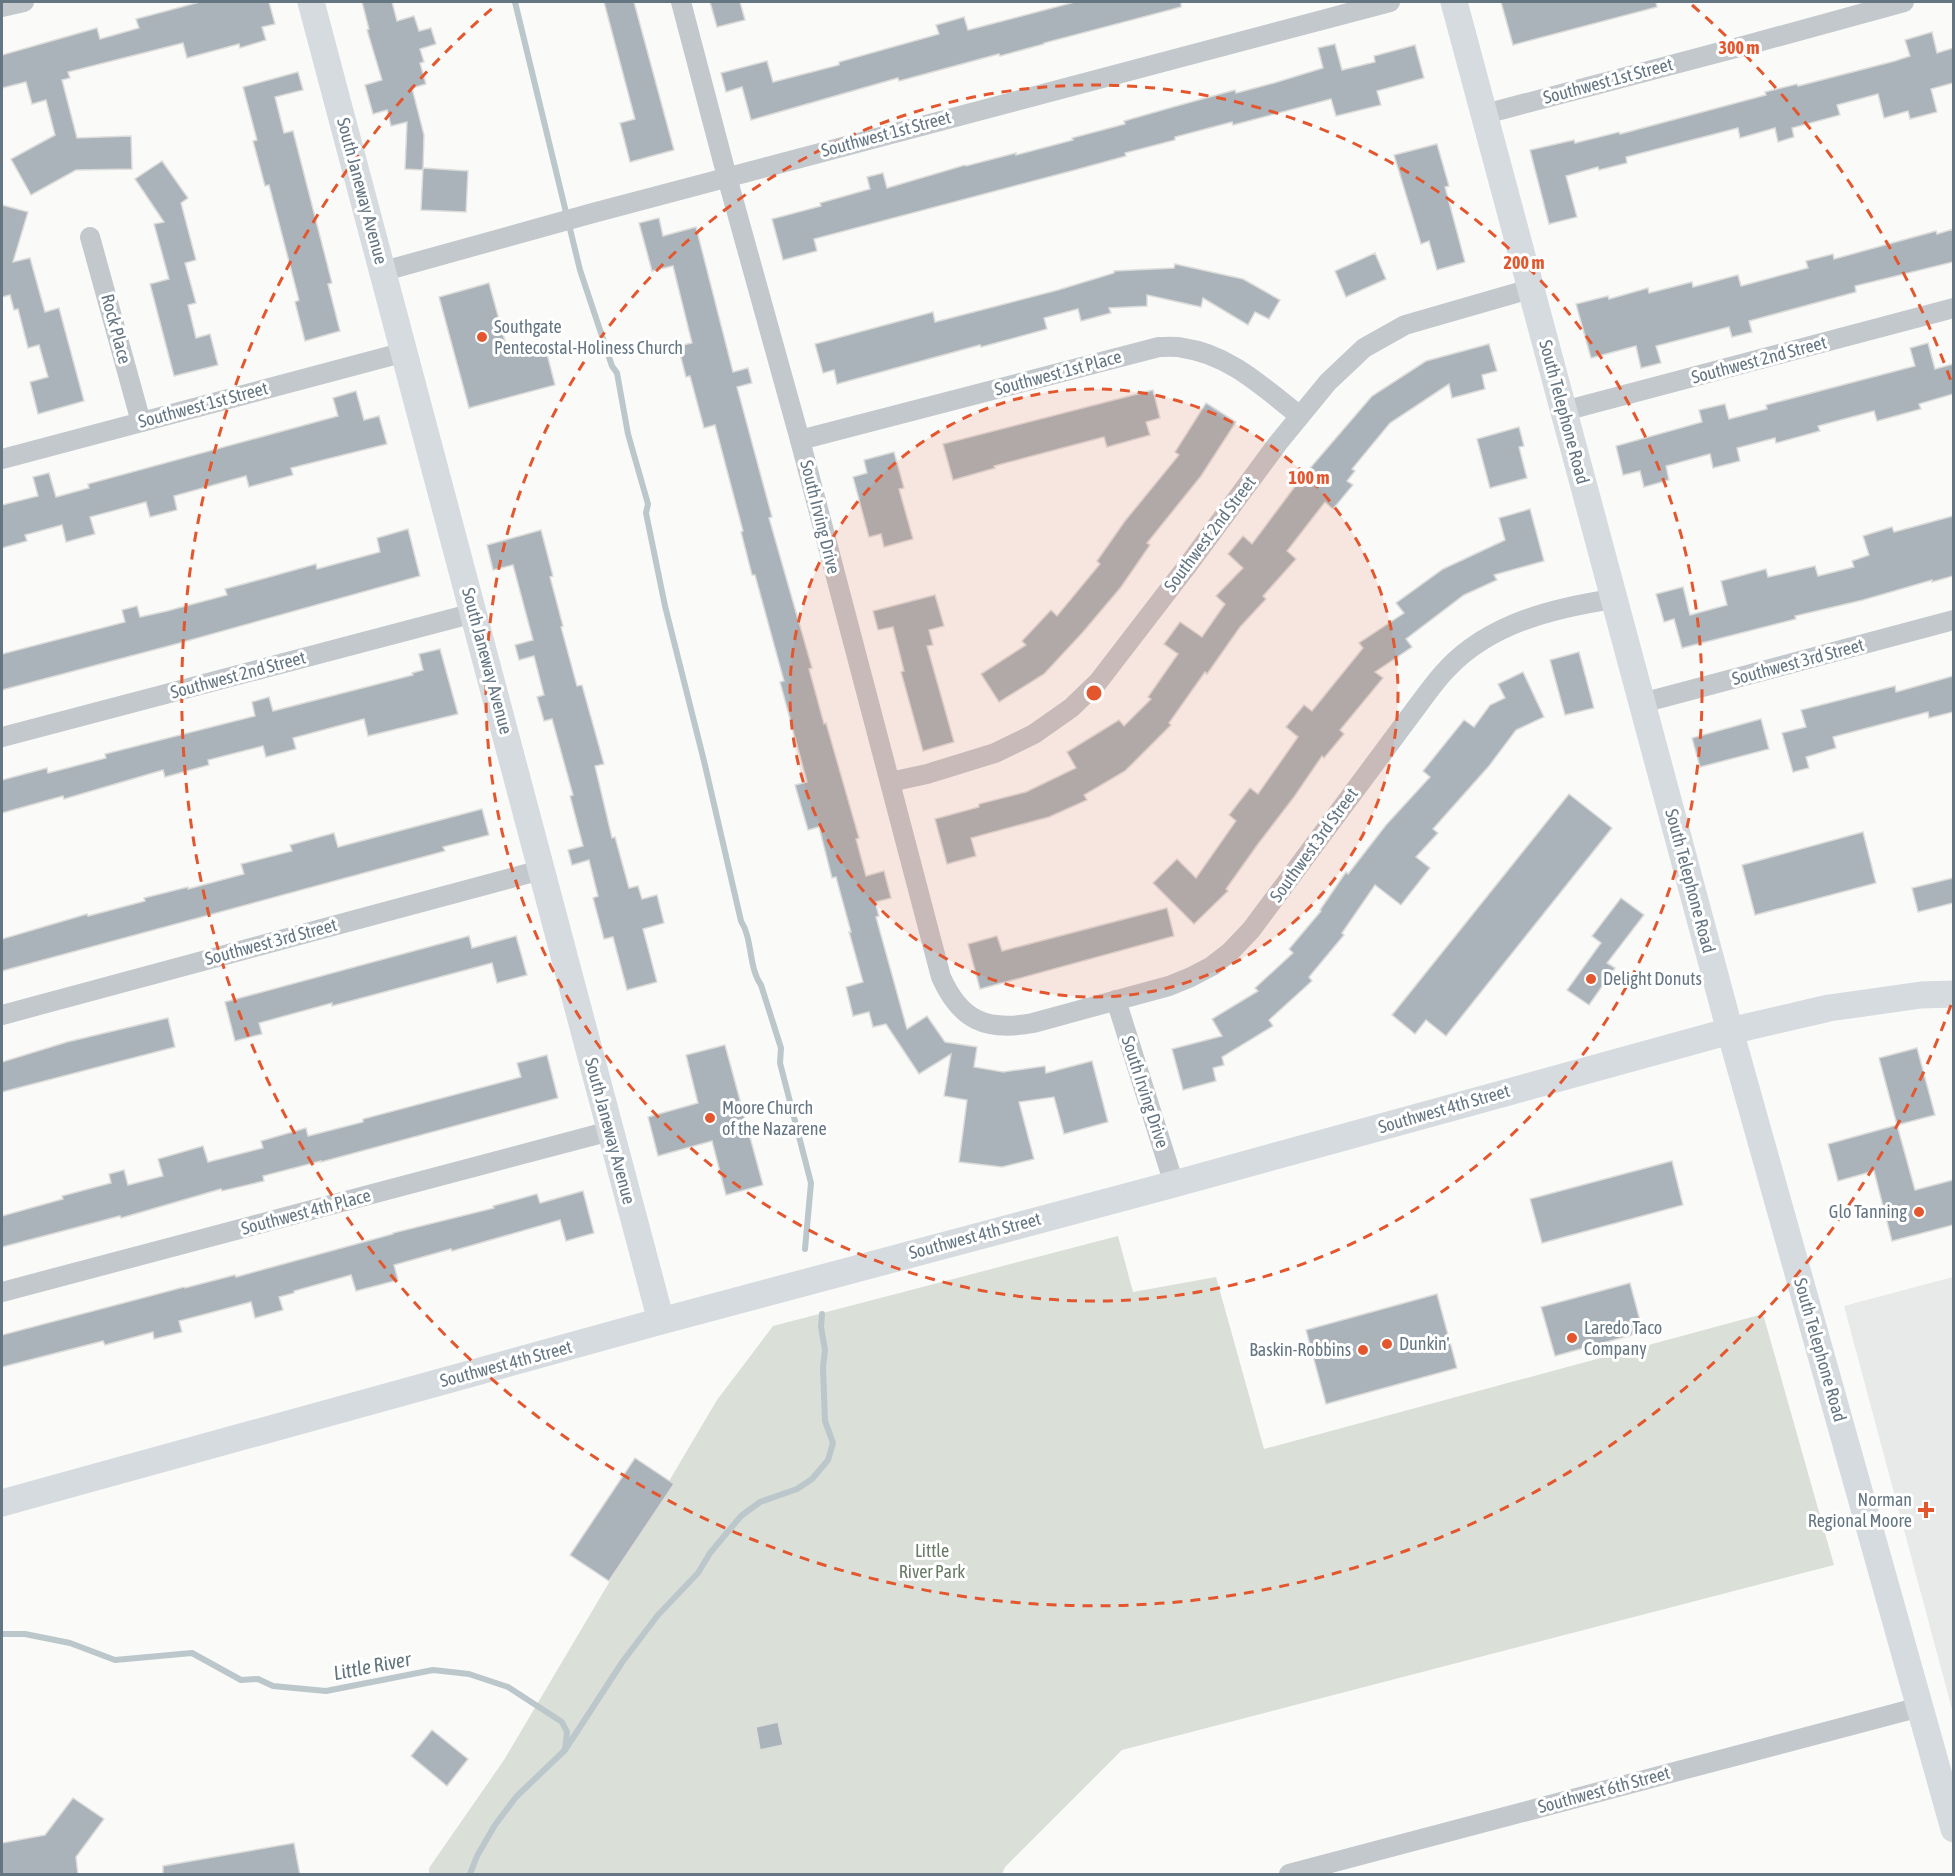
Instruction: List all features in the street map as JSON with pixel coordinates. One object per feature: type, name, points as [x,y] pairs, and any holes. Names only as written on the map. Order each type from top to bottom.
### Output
[{"type":"main road","name":"South Janeway Avenue","points":[[312,2],[661,1321]]},
{"type":"main road","name":"South Telephone Road","points":[[1454,2],[1730,1031],[1953,1828]]},
{"type":"main road","name":"Southwest 4th Street","points":[[2,1503],[661,1321],[1174,1184],[1730,1031],[1829,1008],[1911,996],[1953,994]]},
{"type":"street","points":[[2,7],[24,2]]},
{"type":"street","name":"South Irving Drive","points":[[681,2],[800,440],[941,977],[958,1008],[977,1020]]},
{"type":"street","name":"Southwest 1st Street","points":[[384,271],[727,177],[1390,2]]},
{"type":"street","name":"Southwest 1st Street","points":[[1485,114],[1904,2]]},
{"type":"street","name":"Rock Place","points":[[90,237],[141,422]]},
{"type":"street","name":"Southwest 2nd Street","points":[[890,782],[927,774],[995,753],[1034,734],[1071,708],[1098,681],[1188,565],[1278,443],[1345,365],[1364,348],[1405,325],[1493,301],[1530,288]]},
{"type":"street","name":"Southwest 2nd Street","points":[[1564,411],[1953,308]]},
{"type":"street","name":"Southwest 1st Place","points":[[800,440],[1159,347],[1182,347],[1212,355],[1241,371],[1300,416]]},
{"type":"street","name":"Southwest 1st Street","points":[[2,459],[405,352]]},
{"type":"street","name":"Southwest 3rd Street","points":[[977,1020],[1014,1026],[1169,986],[1212,966],[1230,952],[1251,930],[1448,668],[1470,649],[1527,618],[1577,604],[1613,599]]},
{"type":"street","name":"Southwest 2nd Street","points":[[2,737],[474,613]]},
{"type":"street","name":"Southwest 3rd Street","points":[[1641,703],[1953,620]]},
{"type":"street","name":"Southwest 3rd Street","points":[[2,1015],[541,870]]},
{"type":"street","name":"South Irving Drive","points":[[1116,999],[1174,1184]]},
{"type":"street","name":"Southwest 4th Place","points":[[2,1292],[610,1131]]},
{"type":"street","name":"Southwest 6th Street","points":[[1289,1875],[1920,1707]]},
{"type":"shaded area","name":"Norman Regional Moore","points":[[1954,1277],[1953,1713],[1844,1306]]},
{"type":"green space","name":"Little River Park","points":[[1118,1236],[1133,1292],[1216,1277],[1264,1449],[1763,1314],[1834,1565],[1122,1750],[1005,1867],[1002,1874],[429,1874],[429,1868],[504,1760],[717,1400],[773,1326]]},
{"type":"building","points":[[200,2],[269,2],[275,24],[262,27],[266,40],[240,48],[239,44],[187,58],[183,43],[68,72],[70,78],[62,80],[77,138],[131,136],[132,169],[76,170],[31,195],[11,159],[55,135],[46,100],[32,104],[26,82],[2,88],[2,55],[97,28],[100,39],[139,28],[136,19]]},
{"type":"building","points":[[362,2],[392,2],[397,21],[414,16],[419,31],[431,28],[436,44],[420,49],[424,62],[420,63],[426,84],[412,88],[424,135],[423,170],[405,169],[407,122],[391,126],[387,110],[373,114],[365,85],[382,80],[367,30],[369,29]]},
{"type":"building","points":[[604,2],[634,2],[674,150],[630,162],[620,123],[635,119]]},
{"type":"building","points":[[710,2],[740,2],[745,20],[717,27]]},
{"type":"building","points":[[1075,2],[1181,2],[1181,7],[1000,56],[999,54],[899,81],[898,78],[751,120],[742,87],[726,92],[721,73],[767,61],[773,82],[839,65],[839,62],[939,34],[936,25],[964,17],[968,30]]},
{"type":"building","points":[[1501,2],[1656,2],[1657,7],[1513,45]]},
{"type":"building","points":[[1932,32],[1937,53],[1953,48],[1953,83],[1931,89],[1937,112],[1910,119],[1908,111],[1884,118],[1878,94],[1837,105],[1840,115],[1792,128],[1794,137],[1778,142],[1775,128],[1740,138],[1738,128],[1626,157],[1627,163],[1599,170],[1598,167],[1566,176],[1577,217],[1549,224],[1530,150],[1574,140],[1575,143],[1619,132],[1620,134],[1766,95],[1765,92],[1797,84],[1798,86],[1895,61],[1910,56],[1905,40]]},
{"type":"building","points":[[1335,44],[1342,70],[1375,62],[1374,56],[1415,45],[1424,78],[1377,91],[1381,105],[1336,116],[1331,99],[1233,125],[1232,122],[1125,153],[1126,156],[814,239],[817,251],[783,260],[772,219],[821,206],[820,203],[870,189],[867,177],[883,173],[887,188],[965,165],[1073,140],[1072,138],[1125,124],[1124,121],[1235,90],[1236,93],[1274,83],[1323,68],[1318,48]]},
{"type":"building","points":[[298,72],[303,90],[275,97],[284,133],[293,131],[332,283],[328,284],[340,331],[305,341],[295,302],[299,300],[269,185],[265,186],[253,141],[257,140],[243,87]]},
{"type":"building","points":[[1437,144],[1449,186],[1445,187],[1465,262],[1437,270],[1429,241],[1421,244],[1394,155]]},
{"type":"building","points":[[162,161],[188,198],[181,203],[196,260],[185,263],[196,303],[188,305],[196,338],[210,334],[218,365],[174,376],[150,284],[169,279],[154,224],[164,222],[135,179]]},
{"type":"building","points":[[423,168],[468,171],[466,212],[421,210]]},
{"type":"building","points":[[2,205],[28,212],[13,262],[30,258],[45,312],[59,308],[84,401],[38,414],[30,382],[48,377],[39,345],[28,348],[18,309],[14,310],[10,295],[2,297]]},
{"type":"building","points":[[659,218],[663,236],[696,227],[733,372],[748,368],[752,383],[737,387],[772,517],[769,518],[812,668],[809,669],[859,838],[856,839],[866,876],[884,871],[891,898],[875,902],[879,916],[876,917],[907,1029],[927,1016],[945,1042],[977,1047],[974,1067],[1003,1072],[1045,1066],[1046,1073],[1092,1061],[1108,1122],[1064,1134],[1054,1097],[1019,1102],[1034,1159],[1002,1167],[959,1162],[967,1100],[944,1096],[951,1054],[919,1074],[886,1024],[873,1027],[869,1012],[853,1016],[846,987],[863,982],[849,932],[851,932],[836,877],[832,878],[819,827],[808,830],[795,785],[807,782],[780,682],[784,681],[755,575],[752,575],[715,425],[704,428],[690,376],[686,377],[678,346],[692,343],[673,266],[652,271],[639,223]]},
{"type":"building","points":[[1953,229],[1953,262],[1855,286],[1856,292],[1749,321],[1752,332],[1732,337],[1729,327],[1656,346],[1661,363],[1641,368],[1636,346],[1591,358],[1576,304],[1608,296],[1609,299],[1648,288],[1649,293],[1692,282],[1693,287],[1738,275],[1741,286],[1808,268],[1806,261],[1833,254],[1834,259],[1936,231],[1937,234]]},
{"type":"building","points":[[1375,253],[1386,279],[1346,297],[1335,271]]},
{"type":"building","points":[[1175,264],[1243,279],[1280,300],[1269,319],[1255,312],[1248,325],[1203,298],[1201,307],[1147,295],[1147,306],[1109,308],[1111,313],[1081,321],[1078,309],[1044,318],[1047,329],[837,384],[834,370],[823,373],[815,344],[933,312],[935,322],[1058,290],[1114,273],[1114,271],[1174,268]]},
{"type":"building","points":[[489,283],[508,352],[544,342],[555,385],[469,408],[439,297]]},
{"type":"building","points":[[1928,343],[1935,369],[1953,364],[1953,394],[1919,404],[1921,409],[1877,421],[1874,411],[1818,426],[1820,431],[1776,443],[1775,438],[1737,448],[1740,461],[1713,468],[1710,454],[1666,466],[1669,480],[1644,487],[1640,471],[1623,475],[1616,446],[1702,422],[1699,410],[1725,404],[1729,419],[1767,409],[1766,405],[1915,366],[1910,348]]},
{"type":"building","points":[[1489,344],[1497,371],[1482,375],[1485,389],[1452,398],[1449,384],[1390,423],[1352,469],[1355,471],[1347,481],[1353,485],[1333,509],[1325,502],[1287,551],[1296,559],[1263,596],[1266,599],[1240,627],[1207,674],[1205,672],[1169,723],[1171,725],[1125,771],[1084,795],[1087,800],[1049,817],[971,838],[976,856],[947,864],[935,819],[979,807],[979,804],[1026,792],[1076,768],[1067,752],[1119,720],[1124,726],[1151,699],[1148,697],[1178,654],[1164,644],[1180,622],[1202,637],[1225,604],[1216,596],[1243,568],[1228,554],[1243,536],[1252,544],[1299,481],[1372,396],[1426,361]]},
{"type":"building","points":[[1153,390],[1160,418],[1146,422],[1150,435],[1107,447],[1104,437],[994,466],[995,468],[953,480],[943,444]]},
{"type":"building","points":[[356,391],[364,420],[379,416],[387,444],[291,468],[293,475],[249,487],[246,476],[174,496],[177,510],[150,517],[146,502],[90,517],[95,534],[66,542],[62,525],[25,535],[27,541],[2,548],[2,505],[38,496],[33,477],[49,473],[56,497],[89,488],[88,484],[338,416],[333,398]]},
{"type":"building","points":[[1206,403],[1236,422],[1201,476],[1147,543],[1150,545],[1121,587],[1083,632],[1044,674],[999,702],[981,674],[1026,645],[1022,641],[1051,610],[1057,616],[1100,564],[1097,561],[1125,521],[1179,455],[1175,452]]},
{"type":"building","points":[[1519,427],[1524,446],[1519,447],[1527,478],[1490,488],[1477,439]]},
{"type":"building","points":[[894,452],[904,488],[899,489],[913,539],[884,547],[881,534],[869,537],[853,477],[867,473],[864,460]]},
{"type":"building","points":[[1530,509],[1544,561],[1494,575],[1497,580],[1464,595],[1406,639],[1412,647],[1375,672],[1383,678],[1340,730],[1344,734],[1324,758],[1322,756],[1226,889],[1228,891],[1194,924],[1153,883],[1177,859],[1196,878],[1236,821],[1229,815],[1250,788],[1258,794],[1298,737],[1286,727],[1304,705],[1312,711],[1363,648],[1359,643],[1404,613],[1396,603],[1443,569],[1505,540],[1499,518]]},
{"type":"building","points":[[1953,516],[1953,576],[1795,616],[1796,619],[1682,648],[1674,619],[1664,622],[1656,594],[1683,587],[1690,615],[1727,605],[1721,581],[1766,569],[1768,577],[1815,566],[1818,576],[1854,567],[1852,561],[1869,555],[1863,536],[1892,527],[1894,532]]},
{"type":"building","points":[[408,529],[420,576],[2,690],[2,654],[125,622],[122,610],[137,606],[140,617],[167,611],[227,595],[225,589],[316,564],[317,569],[380,552],[377,538]]},
{"type":"building","points":[[541,530],[553,576],[550,577],[563,626],[561,627],[577,686],[582,685],[604,764],[595,766],[612,838],[615,837],[629,888],[638,886],[642,899],[657,895],[664,923],[643,929],[657,982],[627,990],[613,937],[604,939],[593,898],[598,896],[589,860],[572,865],[568,850],[583,846],[570,796],[573,795],[552,719],[544,721],[537,697],[544,695],[534,656],[519,660],[515,645],[533,640],[513,565],[493,570],[487,545]]},
{"type":"building","points":[[935,595],[944,626],[929,630],[933,645],[927,646],[954,742],[923,751],[901,672],[904,671],[893,627],[878,630],[873,611]]},
{"type":"building","points":[[440,649],[458,714],[368,736],[364,719],[293,738],[296,749],[266,757],[263,746],[208,760],[209,765],[165,777],[163,770],[64,799],[63,796],[2,813],[2,780],[47,768],[48,773],[106,758],[105,754],[255,716],[252,702],[269,697],[273,711],[413,675],[412,673],[423,670],[419,654]]},
{"type":"building","points":[[1579,652],[1594,708],[1565,715],[1550,660]]},
{"type":"building","points":[[1523,672],[1544,717],[1516,730],[1489,766],[1433,829],[1438,833],[1416,857],[1430,868],[1401,905],[1375,885],[1342,933],[1344,935],[1309,977],[1312,981],[1269,1020],[1273,1026],[1222,1057],[1224,1065],[1213,1068],[1216,1081],[1183,1090],[1172,1049],[1222,1036],[1212,1019],[1258,991],[1255,988],[1293,953],[1289,949],[1321,911],[1346,872],[1348,874],[1386,825],[1430,777],[1423,771],[1464,720],[1474,727],[1490,705],[1505,698],[1498,684]]},
{"type":"building","points":[[1953,676],[1953,712],[1929,718],[1928,712],[1833,737],[1836,748],[1806,757],[1809,768],[1793,772],[1782,733],[1806,727],[1801,710],[1895,686],[1896,692]]},
{"type":"building","points":[[1761,719],[1769,749],[1700,767],[1692,738]]},
{"type":"building","points":[[1569,794],[1612,828],[1446,1036],[1426,1020],[1415,1034],[1392,1015]]},
{"type":"building","points":[[482,809],[489,835],[443,847],[445,851],[2,971],[2,939],[87,914],[88,916],[145,901],[144,898],[244,874],[241,864],[292,851],[290,845],[334,833],[338,847]]},
{"type":"building","points":[[1863,832],[1876,883],[1755,915],[1742,865]]},
{"type":"building","points":[[1953,878],[1953,903],[1918,912],[1912,888]]},
{"type":"building","points":[[1621,898],[1644,915],[1607,963],[1615,968],[1589,1005],[1567,990],[1601,943],[1592,936]]},
{"type":"building","points":[[1167,908],[1174,936],[980,989],[968,944],[997,936],[1002,951]]},
{"type":"building","points":[[469,936],[472,948],[516,936],[527,975],[497,983],[492,963],[259,1023],[262,1034],[235,1041],[225,1002]]},
{"type":"building","points":[[168,1018],[175,1047],[2,1092],[2,1062],[67,1042]]},
{"type":"building","points":[[725,1045],[763,1185],[726,1195],[712,1141],[658,1156],[648,1117],[698,1103],[686,1055]]},
{"type":"building","points":[[1917,1048],[1935,1115],[1897,1125],[1879,1058]]},
{"type":"building","points":[[547,1055],[558,1098],[263,1176],[264,1181],[222,1191],[221,1189],[121,1218],[120,1216],[2,1247],[2,1216],[111,1183],[109,1174],[124,1170],[128,1185],[163,1176],[158,1159],[203,1146],[208,1162],[263,1148],[261,1141],[306,1128],[308,1136],[363,1122],[363,1119],[521,1077],[517,1063]]},
{"type":"building","points":[[1897,1125],[1915,1190],[1953,1180],[1953,1225],[1892,1241],[1874,1171],[1838,1181],[1828,1144]]},
{"type":"building","points":[[1672,1161],[1683,1205],[1542,1243],[1530,1199]]},
{"type":"building","points":[[583,1191],[594,1233],[566,1241],[560,1220],[394,1265],[398,1280],[356,1291],[351,1275],[294,1291],[294,1293],[279,1297],[283,1310],[255,1318],[251,1302],[179,1321],[182,1332],[154,1339],[153,1332],[105,1345],[103,1341],[2,1367],[2,1335],[184,1287],[235,1275],[236,1277],[393,1233],[494,1208],[493,1206],[537,1194],[540,1203]]},
{"type":"building","points":[[1630,1283],[1643,1332],[1555,1356],[1541,1307]]},
{"type":"building","points":[[1437,1294],[1457,1368],[1326,1404],[1306,1330]]},
{"type":"building","points":[[635,1458],[674,1484],[609,1581],[570,1555]]},
{"type":"building","points":[[778,1722],[783,1745],[760,1750],[756,1727]]},
{"type":"building","points":[[432,1730],[468,1759],[447,1786],[411,1756]]},
{"type":"building","points":[[73,1798],[104,1819],[76,1857],[78,1875],[2,1875],[2,1843],[45,1835]]},
{"type":"building","points":[[294,1843],[300,1875],[163,1875],[163,1866]]},
{"type":"waterway","points":[[515,2],[580,270],[612,366],[617,373],[628,434],[648,504],[646,513],[665,606],[741,921],[745,928],[754,970],[781,1048],[780,1063],[811,1183],[805,1249]]},
{"type":"waterway","points":[[470,1874],[477,1856],[495,1825],[516,1797],[565,1750],[623,1661],[658,1615],[698,1573],[710,1553],[741,1516],[760,1502],[797,1489],[812,1479],[828,1460],[833,1443],[825,1421],[823,1367],[825,1350],[821,1327],[822,1314]]},
{"type":"waterway","name":"Little River","points":[[2,1634],[25,1634],[70,1643],[115,1660],[192,1653],[241,1680],[258,1679],[273,1686],[326,1691],[433,1670],[469,1674],[508,1687],[562,1722],[567,1732],[565,1750]]},
{"type":"place","name":"Southgate Pentecostal-Holiness Church","points":[[482,337]]},
{"type":"place","name":"Delight Donuts","points":[[1591,979]]},
{"type":"place","name":"Moore Church of the Nazarene","points":[[710,1118]]},
{"type":"place","name":"Glo Tanning","points":[[1919,1212]]},
{"type":"place","name":"Laredo Taco Company","points":[[1572,1338]]},
{"type":"place","name":"Dunkin'","points":[[1387,1344]]},
{"type":"place","name":"Baskin-Robbins","points":[[1363,1350]]},
{"type":"place","name":"Norman Regional Moore","points":[[1926,1510]]}]
